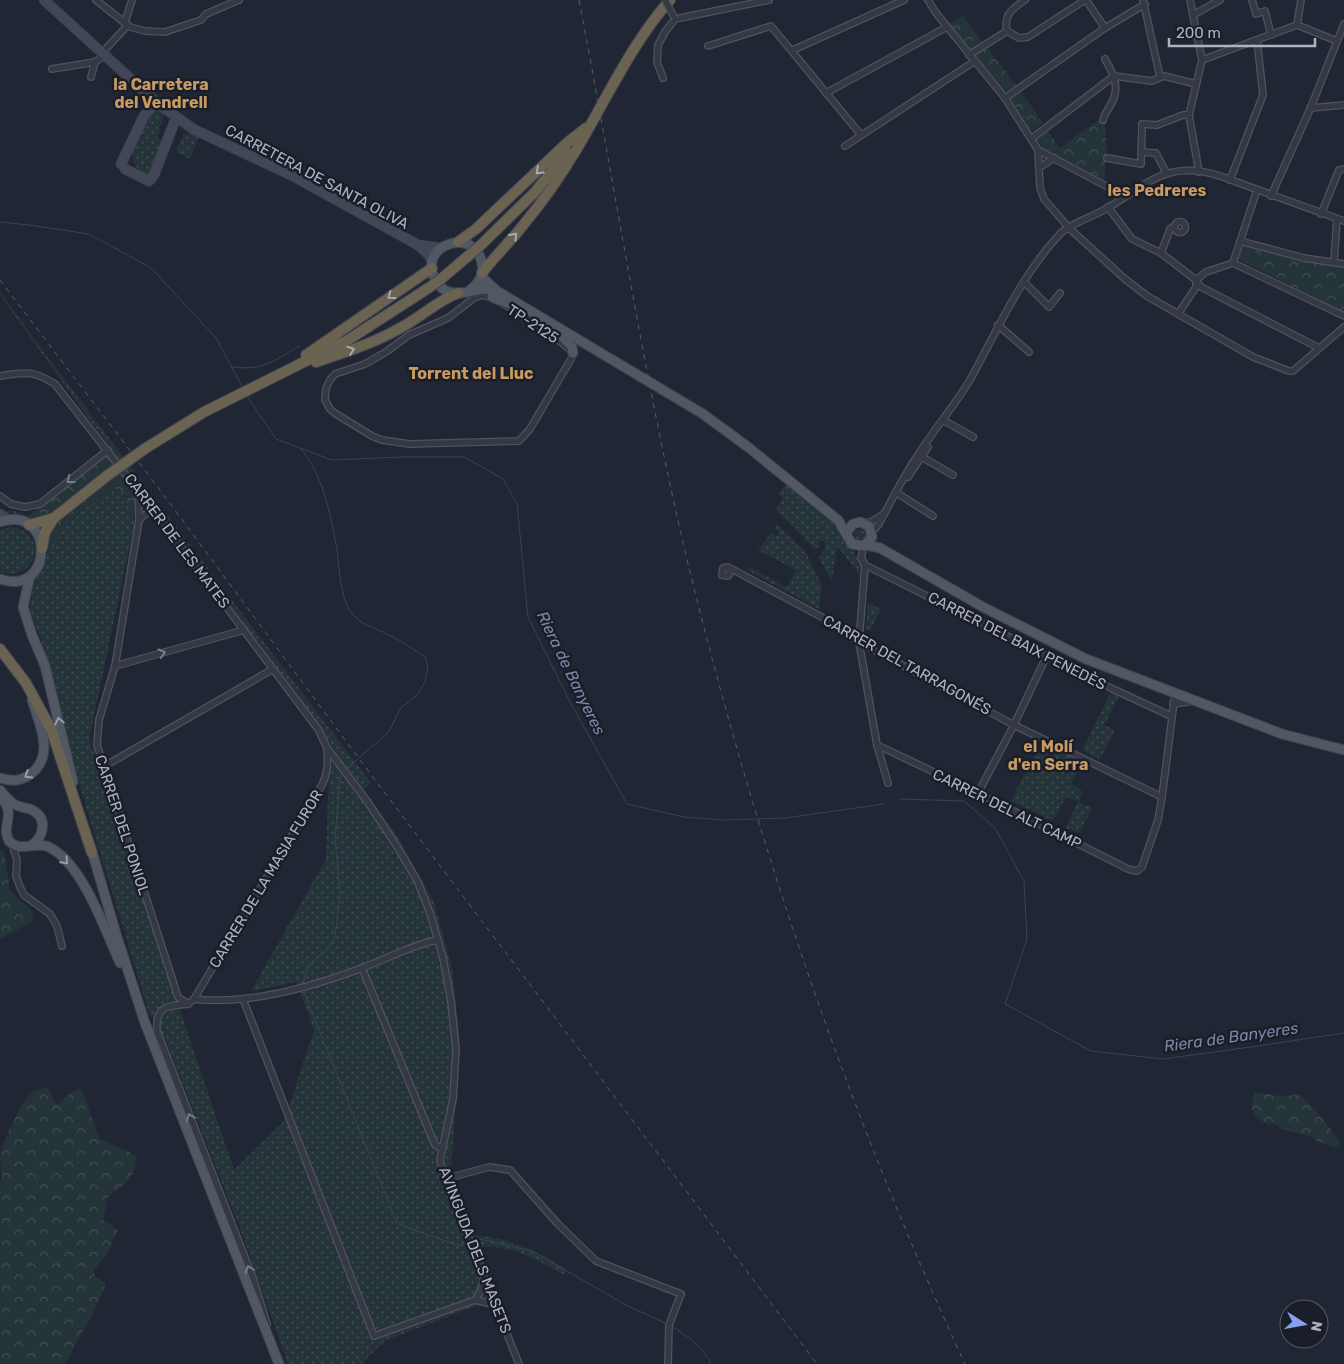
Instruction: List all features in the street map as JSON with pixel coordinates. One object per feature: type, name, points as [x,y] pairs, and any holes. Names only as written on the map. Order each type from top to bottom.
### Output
[{"type":"highway","points":[[482,273],[549,192],[658,14],[670,0]]},
{"type":"highway","points":[[458,242],[476,230],[568,142],[588,126]]},
{"type":"highway","points":[[42,548],[45,532],[54,518],[108,475],[146,448],[204,412],[348,340],[441,279],[468,257],[535,192],[588,126]]},
{"type":"highway","points":[[272,378],[432,265]]},
{"type":"highway","points":[[272,378],[358,348],[402,328],[445,298],[458,293]]},
{"type":"highway","points":[[29,525],[54,518]]},
{"type":"highway","points":[[0,649],[26,683],[51,729],[92,854]]},
{"type":"main road","points":[[458,242],[442,248],[436,254],[432,265],[433,276],[442,289],[458,293]]},
{"type":"main road","name":"TP-2125","points":[[458,242],[467,244],[476,250],[481,258],[484,279],[494,294]]},
{"type":"main road","points":[[470,290],[478,283],[482,273]]},
{"type":"main road","name":"TP-2125","points":[[458,293],[485,288],[494,294]]},
{"type":"main road","points":[[494,294],[540,317],[566,340],[572,347],[573,353]]},
{"type":"main road","name":"TP-2125","points":[[540,317],[703,414],[748,447],[838,520],[852,544],[867,543],[880,548],[983,607],[1086,659],[1282,734],[1344,750]]},
{"type":"main road","name":"TP-2125","points":[[838,520],[869,526],[867,543]]},
{"type":"main road","points":[[0,579],[10,581],[22,580],[30,576],[41,561],[42,548],[38,535],[29,525],[20,521],[4,521]]},
{"type":"main road","points":[[846,533],[851,526],[859,523]]},
{"type":"main road","points":[[30,576],[24,607],[32,635],[45,666],[71,773],[89,834],[92,854],[132,985],[145,1023],[279,1364]]},
{"type":"main road","points":[[0,587],[10,581]]},
{"type":"main road","points":[[0,778],[11,781],[25,778],[39,767],[45,749],[42,729],[26,683]]},
{"type":"main road","points":[[0,790],[10,801],[34,811],[42,822],[41,835],[28,846]]},
{"type":"main road","points":[[0,797],[7,803],[7,815],[3,827],[4,834],[12,844],[41,845],[57,853],[79,878],[88,892],[124,972],[132,985]]},
{"type":"main road","points":[[7,815],[21,807]]},
{"type":"street","name":"CARRETERA DE SANTA OLIVA","points":[[44,0],[156,102],[193,129],[291,176],[418,245]]},
{"type":"street","points":[[96,0],[126,24],[145,30],[165,32],[201,20],[206,14],[239,0]]},
{"type":"street","points":[[91,77],[95,62],[126,24],[132,0]]},
{"type":"street","points":[[664,0],[675,19]]},
{"type":"street","points":[[663,78],[657,62],[658,45],[664,32],[675,19],[769,0]]},
{"type":"street","points":[[793,50],[904,0]]},
{"type":"street","points":[[1007,31],[1007,16],[1015,6],[1025,0]]},
{"type":"street","points":[[1007,31],[1019,38],[1028,37],[1086,0],[1105,28]]},
{"type":"street","points":[[1190,0],[1202,60],[1189,115],[1199,172]]},
{"type":"street","points":[[1193,15],[1220,0]]},
{"type":"street","points":[[1252,0],[1256,14],[1265,11],[1271,35]]},
{"type":"street","points":[[1297,25],[1301,0]]},
{"type":"street","points":[[930,1],[947,27],[1005,98],[1038,150],[1040,188],[1044,199],[1068,228],[1125,279],[1147,296],[1262,362],[1288,371],[1293,371],[1344,327]]},
{"type":"street","points":[[1005,98],[1144,2],[1160,78]]},
{"type":"street","points":[[1271,196],[1310,108],[1344,24]]},
{"type":"street","points":[[1202,60],[1297,25],[1337,41]]},
{"type":"street","points":[[708,46],[771,26],[793,50],[861,135]]},
{"type":"street","points":[[826,93],[947,27]]},
{"type":"street","points":[[969,55],[1007,31]]},
{"type":"street","points":[[1230,180],[1263,96],[1257,40]]},
{"type":"street","points":[[1103,120],[1104,114],[1114,98],[1116,80],[1105,59]]},
{"type":"street","points":[[52,69],[95,62]]},
{"type":"street","points":[[845,146],[975,62]]},
{"type":"street","points":[[1031,139],[1114,76],[1152,81],[1164,76],[1196,84]]},
{"type":"street","points":[[156,102],[146,113],[131,142],[125,165],[138,176],[149,181],[154,175],[174,123]]},
{"type":"street","points":[[1310,108],[1344,105]]},
{"type":"street","points":[[1107,158],[1141,164],[1142,124],[1156,125],[1183,115],[1189,115]]},
{"type":"street","points":[[1038,150],[1125,196]]},
{"type":"street","points":[[1141,152],[1156,153],[1167,174]]},
{"type":"street","points":[[1039,168],[1054,158]]},
{"type":"street","points":[[1321,214],[1339,170],[1344,169]]},
{"type":"street","points":[[897,493],[914,460],[969,382],[998,325],[1024,282],[1058,235],[1063,230],[1108,207],[1149,180],[1182,171],[1199,172],[1230,180],[1341,220],[1334,262]]},
{"type":"street","points":[[1233,263],[1257,190]]},
{"type":"street","points":[[1108,207],[1132,239],[1161,253],[1196,280],[1202,287],[1319,348]]},
{"type":"street","points":[[1161,253],[1173,228]]},
{"type":"street","points":[[1240,241],[1304,258],[1344,264]]},
{"type":"street","points":[[418,245],[442,248]]},
{"type":"street","points":[[418,245],[429,255],[432,265]]},
{"type":"street","points":[[1196,280],[1206,272],[1233,263],[1344,316]]},
{"type":"street","points":[[1178,314],[1196,287],[1196,280]]},
{"type":"street","points":[[1024,282],[1050,307],[1060,293]]},
{"type":"street","points":[[494,294],[483,294],[474,298],[448,318],[409,335],[386,352],[365,364],[335,374],[326,388],[325,400],[330,409],[382,440],[409,444],[519,441],[530,429],[572,359],[573,353]]},
{"type":"street","name":"TP-2125","points":[[494,294],[573,353]]},
{"type":"street","points":[[998,325],[1029,352]]},
{"type":"street","name":"CARRER DE LES MATES","points":[[0,376],[24,372],[44,376],[55,384],[108,450],[318,729],[327,748]]},
{"type":"street","points":[[943,420],[972,437]]},
{"type":"street","points":[[888,783],[877,746],[859,642],[865,564],[861,558],[867,543],[885,512],[922,457],[943,420]]},
{"type":"street","points":[[0,496],[11,504],[25,507],[40,504],[108,450]]},
{"type":"street","points":[[922,457],[953,475]]},
{"type":"street","name":"CARRER DEL PONIOL","points":[[138,490],[140,503],[139,520],[115,666],[98,720],[97,745],[178,997],[188,1004]]},
{"type":"street","points":[[897,493],[933,516]]},
{"type":"street","name":"CARRER DEL PONIOL","points":[[139,520],[149,504]]},
{"type":"street","points":[[859,523],[878,520],[885,512]]},
{"type":"street","points":[[139,520],[145,514],[151,513],[161,520]]},
{"type":"street","points":[[0,514],[4,521]]},
{"type":"street","name":"CARRER DEL BAIX PENEDÈS","points":[[865,564],[1115,690],[1171,716]]},
{"type":"street","name":"CARRER DEL TARRAGONÉS","points":[[733,571],[831,622],[859,642],[1014,725],[1162,797]]},
{"type":"street","points":[[115,666],[244,630]]},
{"type":"street","points":[[978,793],[1014,725],[1047,655]]},
{"type":"street","points":[[103,767],[273,669]]},
{"type":"street","points":[[1164,690],[1173,706]]},
{"type":"street","points":[[1162,797],[1174,694]]},
{"type":"street","points":[[1173,706],[1194,701]]},
{"type":"street","name":"CARRER DEL ALT CAMP","points":[[877,746],[978,793],[1128,869],[1137,871],[1142,867],[1158,820],[1162,797]]},
{"type":"street","name":"AVINGUDA DELS MASETS","points":[[327,748],[367,800],[418,882],[438,940],[451,1001],[456,1050],[453,1099],[440,1160],[444,1179],[519,1364]]},
{"type":"street","name":"CARRER DE LA MASIA FUROR","points":[[188,1004],[194,1000],[322,785],[328,763],[327,748]]},
{"type":"street","points":[[12,844],[17,860],[16,876],[24,895],[50,914],[62,946]]},
{"type":"street","points":[[17,860],[28,846]]},
{"type":"street","points":[[194,1000],[243,999],[301,988],[362,968],[432,940],[438,940]]},
{"type":"street","points":[[362,968],[434,1146],[442,1149]]},
{"type":"street","points":[[243,999],[374,1336],[475,1300],[496,1305]]},
{"type":"street","points":[[188,1004],[168,1006],[161,1010],[156,1021],[157,1031],[253,1278],[268,1327],[283,1364]]},
{"type":"street","points":[[444,1179],[489,1167],[510,1170],[564,1230],[596,1261],[681,1294],[668,1325],[668,1364]]},
{"type":"street","points":[[475,1300],[481,1290],[484,1276]]},
{"type":"street","points":[[481,1290],[491,1293],[486,1303]]},
{"type":"green space","points":[[963,16],[982,42],[970,50],[949,24]]},
{"type":"green space","points":[[987,47],[1016,85],[1007,91],[1003,91],[976,56]]},
{"type":"green space","points":[[1020,90],[1043,123],[1033,130],[1030,130],[1011,99],[1011,96]]},
{"type":"green space","points":[[156,108],[165,115],[157,138],[164,141],[150,174],[147,174],[139,170],[134,164],[132,156],[133,147],[140,129]]},
{"type":"green space","points":[[1097,121],[1105,121],[1107,154],[1104,180],[1043,148],[1036,139],[1046,129],[1060,148]]},
{"type":"green space","points":[[190,130],[199,136],[190,159],[176,152],[184,133],[189,135]]},
{"type":"green space","points":[[1244,245],[1344,265],[1344,312],[1238,259]]},
{"type":"green space","points":[[1241,246],[1257,248],[1250,265],[1237,257]]},
{"type":"green space","points":[[0,292],[371,783],[363,790],[393,829],[434,902],[452,967],[460,1044],[451,1169],[476,1236],[500,1239],[523,1246],[567,1269],[564,1275],[545,1264],[512,1250],[490,1246],[479,1247],[497,1298],[385,1341],[361,1364],[288,1364],[244,1239],[165,1038],[149,1013],[71,757],[53,677],[38,631],[29,611],[34,584],[66,525],[76,515],[107,493],[118,488],[124,493],[134,525],[89,739],[234,1170],[284,1121],[314,1030],[296,982],[251,991],[326,859],[331,765],[340,760],[319,725],[148,495],[134,507],[134,492],[105,457],[112,451],[0,295]]},
{"type":"green space","points":[[105,457],[134,492],[134,525],[124,493],[118,488],[114,489],[76,515],[66,525],[51,555],[47,557],[47,546],[42,527],[18,514],[3,512],[12,510],[28,516]]},
{"type":"green space","points":[[786,484],[828,516],[854,552],[861,565],[860,575],[837,546],[832,582],[818,556],[824,554],[822,552],[826,548],[824,540],[819,542],[820,547],[815,549],[776,510],[783,498],[778,494]]},
{"type":"green space","points":[[777,524],[805,551],[822,585],[819,609],[747,570],[750,567],[787,588],[796,570],[758,550],[771,533],[777,536],[779,532],[774,529]]},
{"type":"green space","points":[[11,527],[23,531],[31,538],[34,547],[34,556],[30,564],[23,571],[13,574],[0,572],[0,530]]},
{"type":"green space","points":[[862,529],[865,530],[865,540],[858,541],[855,540],[854,533],[855,530]]},
{"type":"green space","points":[[868,602],[881,609],[870,631],[866,629]]},
{"type":"green space","points":[[1111,692],[1119,696],[1104,725],[1115,730],[1100,759],[1082,750]]},
{"type":"green space","points":[[1041,742],[1082,762],[1071,784],[1082,791],[1079,802],[1092,808],[1080,833],[1066,828],[1078,801],[1066,797],[1053,821],[1011,801]]},
{"type":"green space","points":[[0,849],[4,852],[10,891],[32,911],[33,921],[0,939]]},
{"type":"green space","points":[[47,1087],[57,1105],[71,1093],[81,1088],[100,1139],[137,1157],[136,1165],[128,1181],[108,1197],[103,1220],[118,1230],[108,1253],[94,1270],[95,1277],[106,1283],[92,1314],[65,1364],[0,1364],[0,1154],[4,1142],[26,1099],[33,1092]]},
{"type":"green space","points":[[1255,1092],[1278,1096],[1300,1095],[1322,1117],[1340,1143],[1335,1148],[1312,1137],[1285,1130],[1273,1124],[1266,1124],[1252,1111]]},
{"type":"waterway","name":"Riera de Banyeres","points":[[0,222],[89,234],[151,268],[216,338],[243,388]]},
{"type":"waterway","points":[[233,367],[253,368],[268,364],[299,346]]},
{"type":"waterway","name":"Riera de Banyeres","points":[[247,396],[276,439],[332,460],[464,457],[503,479],[517,504],[528,617],[571,704],[627,804],[684,817],[724,820],[785,818],[884,804]]},
{"type":"waterway","points":[[300,448],[314,469],[324,493],[336,544],[343,593],[350,611],[363,623],[394,637],[425,657],[428,667],[425,682],[418,694],[400,709],[389,732],[347,770]]},
{"type":"waterway","points":[[304,983],[308,968],[314,960],[326,951],[335,937],[340,894],[335,838],[340,778],[344,773]]},
{"type":"waterway","name":"Riera de Banyeres","points":[[900,799],[964,801],[995,828],[1024,881],[1027,939],[1005,1004],[1091,1051],[1163,1059],[1344,1033]]},
{"type":"waterway","points":[[305,990],[305,995],[397,1223],[460,1246],[468,1243]]},
{"type":"waterway","points":[[471,1242],[480,1239],[532,1251],[626,1305],[667,1324]]},
{"type":"waterway","points":[[671,1326],[694,1342],[711,1364]]},
{"type":"railway","points":[[579,0],[669,479],[710,652],[739,756],[770,860],[804,963],[841,1065],[879,1166],[965,1364]]},
{"type":"railway","points":[[0,280],[817,1364]]},
{"type":"district","name":"la Carretera del Vendrell","points":[[161,93]]},
{"type":"district","name":"les Pedreres","points":[[1157,190]]},
{"type":"district","name":"Torrent del Lluc","points":[[471,373]]},
{"type":"district","name":"el Molí d'en Serra","points":[[1048,755]]}]
